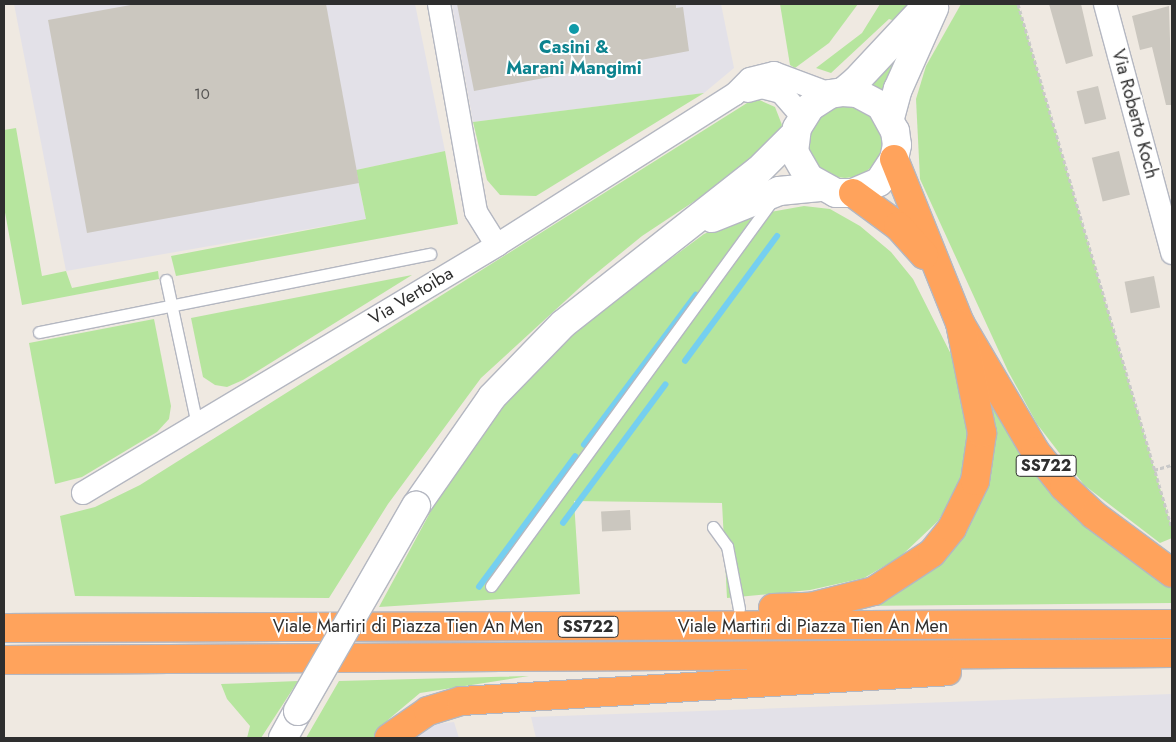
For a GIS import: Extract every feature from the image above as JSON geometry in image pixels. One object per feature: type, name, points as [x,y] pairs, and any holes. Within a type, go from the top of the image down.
[{"type":"highway","name":"SS722","points":[[894,159],[933,265],[960,323],[1049,470],[1123,541],[1172,573]]},
{"type":"highway","name":"SS722","points":[[853,193],[898,226],[933,265]]},
{"type":"highway","name":"SS722","points":[[521,628],[606,611],[810,607],[874,591],[932,553],[952,528],[975,481],[982,433],[960,323]]},
{"type":"highway","name":"Viale Martiri di Piazza Tien An Men","points":[[4,628],[521,628],[1172,624]]},
{"type":"highway","name":"Viale Martiri di Piazza Tien An Men","points":[[4,660],[1172,652]]},
{"type":"highway","points":[[389,738],[428,711],[461,702],[968,670],[1087,653]]},
{"type":"main road","points":[[283,738],[416,506],[456,443],[514,372],[590,299],[679,233],[759,170],[798,126],[836,93],[928,4]]},
{"type":"main road","points":[[798,126],[794,152],[801,167],[820,187],[836,193],[853,193],[878,182],[894,159],[897,145],[890,118],[898,88],[936,4]]},
{"type":"main road","name":"Via Vertoiba","points":[[836,93],[870,98],[890,118]]},
{"type":"main road","points":[[679,233],[779,191],[820,187]]},
{"type":"street","points":[[439,4],[476,212],[496,245]]},
{"type":"street","name":"Via Roberto Koch","points":[[1105,4],[1172,253]]},
{"type":"street","name":"Via Vertoiba","points":[[83,493],[496,245],[735,94],[750,78],[774,73],[836,93]]},
{"type":"street","name":"Via Vertoiba","points":[[735,94],[762,87],[772,88],[781,92],[798,126]]},
{"type":"lane","points":[[491,586],[779,191]]},
{"type":"lane","points":[[39,332],[430,254]]},
{"type":"lane","points":[[166,280],[197,425]]},
{"type":"lane","points":[[713,527],[727,546],[739,609]]},
{"type":"path","points":[[1018,4],[1172,529]]},
{"type":"path","points":[[1154,470],[1172,465]]},
{"type":"shaded area","points":[[14,4],[415,4],[445,151],[356,170],[366,219],[66,271]]},
{"type":"shaded area","points":[[452,4],[721,4],[734,68],[704,93],[473,122]]},
{"type":"shaded area","points":[[1172,694],[1172,738],[536,738],[531,717]]},
{"type":"shaded area","points":[[454,722],[459,738],[416,738],[436,724]]},
{"type":"green space","points":[[780,4],[858,4],[829,43],[795,68],[790,65]]},
{"type":"green space","points":[[880,4],[909,4],[895,21],[889,19],[831,73],[816,68],[862,33]]},
{"type":"green space","points":[[961,4],[1018,4],[1172,529],[1172,538],[1160,543],[1084,485],[1037,424],[1008,371],[920,179],[916,99],[926,66]]},
{"type":"green space","points":[[921,23],[888,98],[866,83]]},
{"type":"green space","points":[[704,93],[536,196],[500,195],[487,180],[473,122]]},
{"type":"green space","points":[[755,98],[775,107],[782,125],[776,139],[755,161],[642,236],[588,280],[481,378],[388,504],[329,598],[75,596],[60,516],[95,507],[140,485]]},
{"type":"green space","points":[[838,104],[852,104],[866,110],[876,120],[882,134],[880,155],[866,172],[852,178],[838,178],[824,172],[814,162],[808,148],[808,134],[814,120],[824,110]]},
{"type":"green space","points":[[16,128],[42,276],[66,271],[72,288],[158,271],[159,279],[22,305],[4,207],[4,130]]},
{"type":"green space","points":[[445,151],[458,224],[176,276],[171,256],[366,219],[356,170]]},
{"type":"green space","points":[[804,206],[830,209],[860,226],[891,252],[913,279],[964,380],[970,423],[969,457],[959,486],[938,521],[900,557],[864,578],[810,590],[727,598],[722,503],[574,501],[580,594],[379,607],[452,472],[525,378],[572,332],[704,234],[742,217]]},
{"type":"green space","points":[[412,275],[243,380],[227,387],[215,385],[203,377],[191,318]]},
{"type":"green space","points":[[154,319],[171,406],[169,419],[157,432],[82,477],[55,484],[29,343]]},
{"type":"green space","points":[[982,374],[1116,548],[1172,586],[1172,603],[854,606],[960,540],[987,479]]},
{"type":"green space","points":[[529,676],[420,693],[389,719],[374,738],[306,738],[339,681]]},
{"type":"green space","points":[[298,681],[261,738],[247,738],[250,726],[227,699],[221,684]]},
{"type":"building","points":[[136,4],[326,4],[359,183],[87,233],[48,20]]},
{"type":"building","name":"Casini & Marani Mangimi","points":[[457,4],[676,4],[676,8],[683,7],[689,51],[474,91]]},
{"type":"building","points":[[1049,4],[1081,4],[1093,56],[1066,64]]},
{"type":"building","points":[[1169,6],[1172,105],[1166,105],[1152,47],[1140,50],[1132,16]]},
{"type":"building","points":[[1098,86],[1106,119],[1085,124],[1077,91]]},
{"type":"building","points":[[1119,151],[1130,195],[1103,201],[1092,158]]},
{"type":"building","points":[[1154,276],[1160,307],[1131,313],[1125,282]]},
{"type":"building","points":[[630,510],[631,530],[602,531],[601,512]]},
{"type":"waterway","points":[[685,361],[777,236]]},
{"type":"waterway","points":[[584,445],[696,295]]},
{"type":"waterway","points":[[563,523],[665,385]]},
{"type":"waterway","points":[[479,587],[575,457]]},
{"type":"place","name":"Casini & Marani Mangimi","points":[[574,29]]}]
